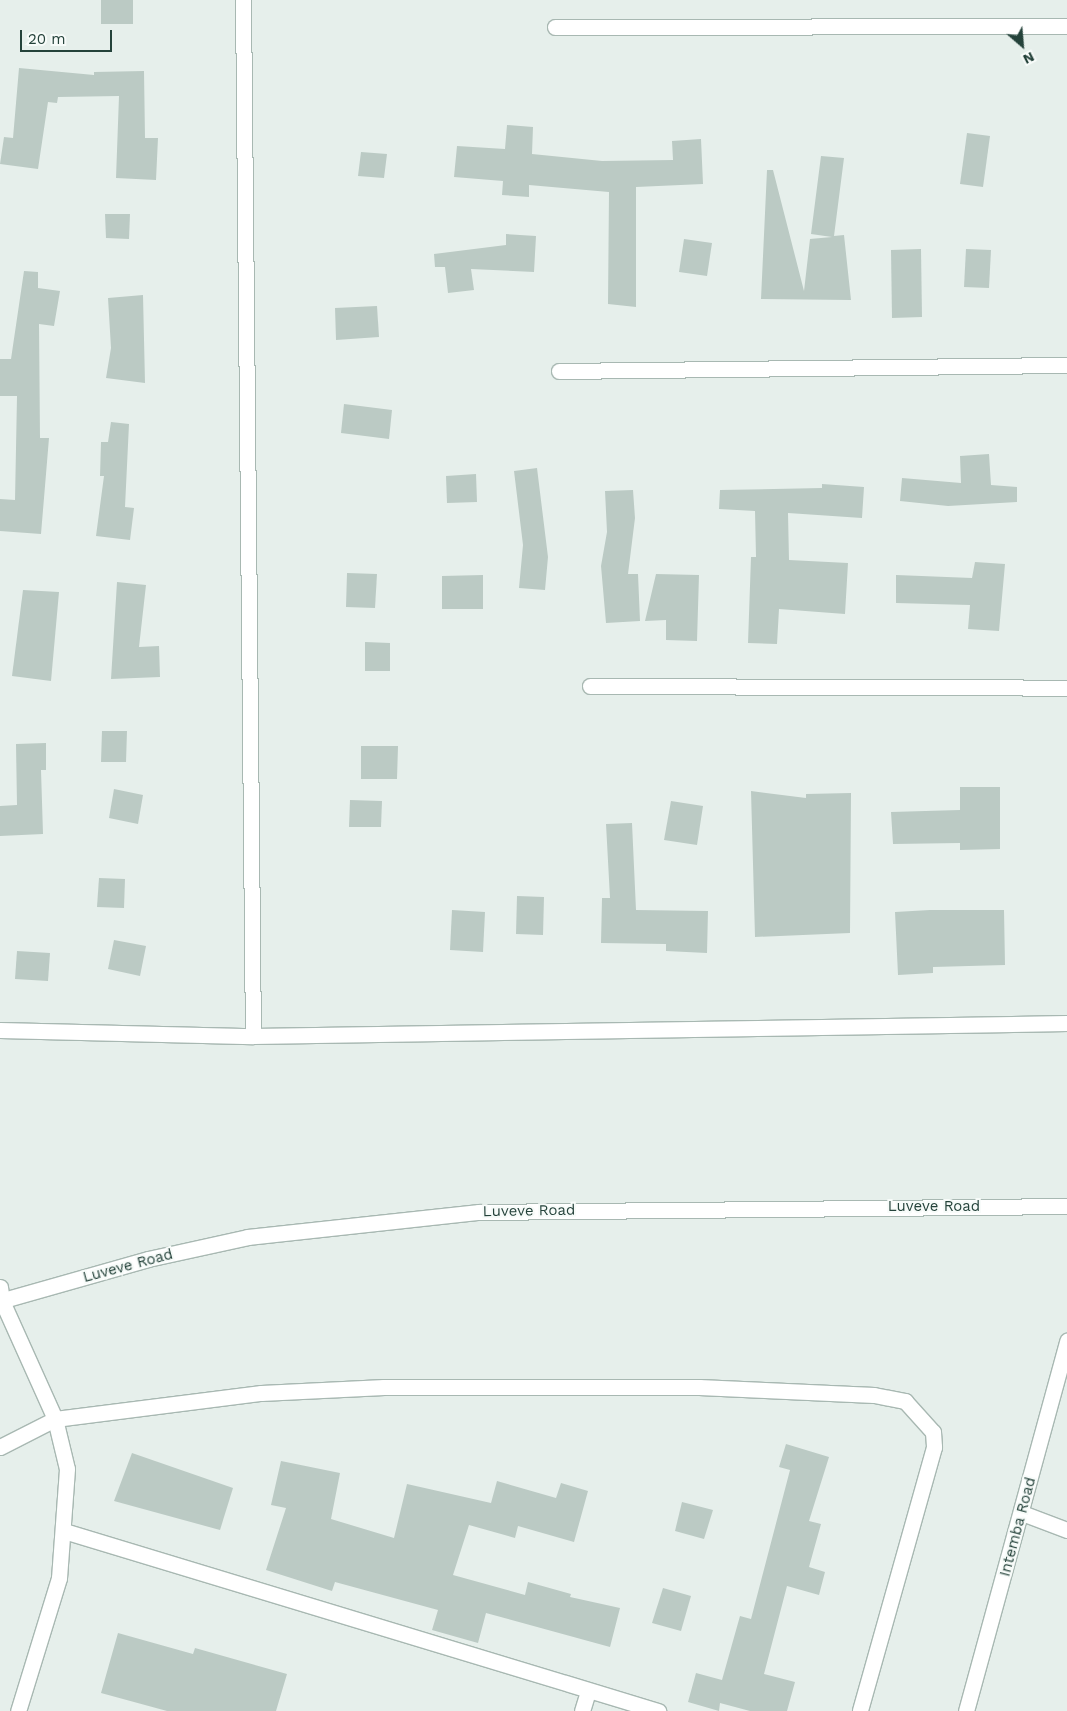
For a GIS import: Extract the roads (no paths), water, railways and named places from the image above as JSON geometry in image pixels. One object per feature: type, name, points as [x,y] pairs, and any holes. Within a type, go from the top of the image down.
[{"type":"street","points":[[244,0],[253,1036]]},
{"type":"street","points":[[555,27],[1067,26]]},
{"type":"street","points":[[559,371],[1067,365]]},
{"type":"street","points":[[590,686],[1067,688]]},
{"type":"street","points":[[0,1030],[253,1036],[1067,1023]]},
{"type":"street","name":"Luveve Road","points":[[1,1296],[148,1259],[248,1237],[479,1212],[1067,1206]]},
{"type":"street","points":[[1,1296],[55,1419],[67,1468],[64,1531],[59,1578],[18,1711]]},
{"type":"street","name":"Intemba Road","points":[[966,1711],[1022,1513],[1067,1341]]},
{"type":"street","points":[[0,1447],[55,1419],[261,1393],[384,1387],[699,1387],[874,1395],[905,1401],[933,1432],[934,1447],[860,1711]]},
{"type":"street","points":[[1022,1513],[1067,1530]]},
{"type":"street","points":[[64,1531],[658,1711]]},
{"type":"street","points":[[582,1711],[588,1691]]}]
